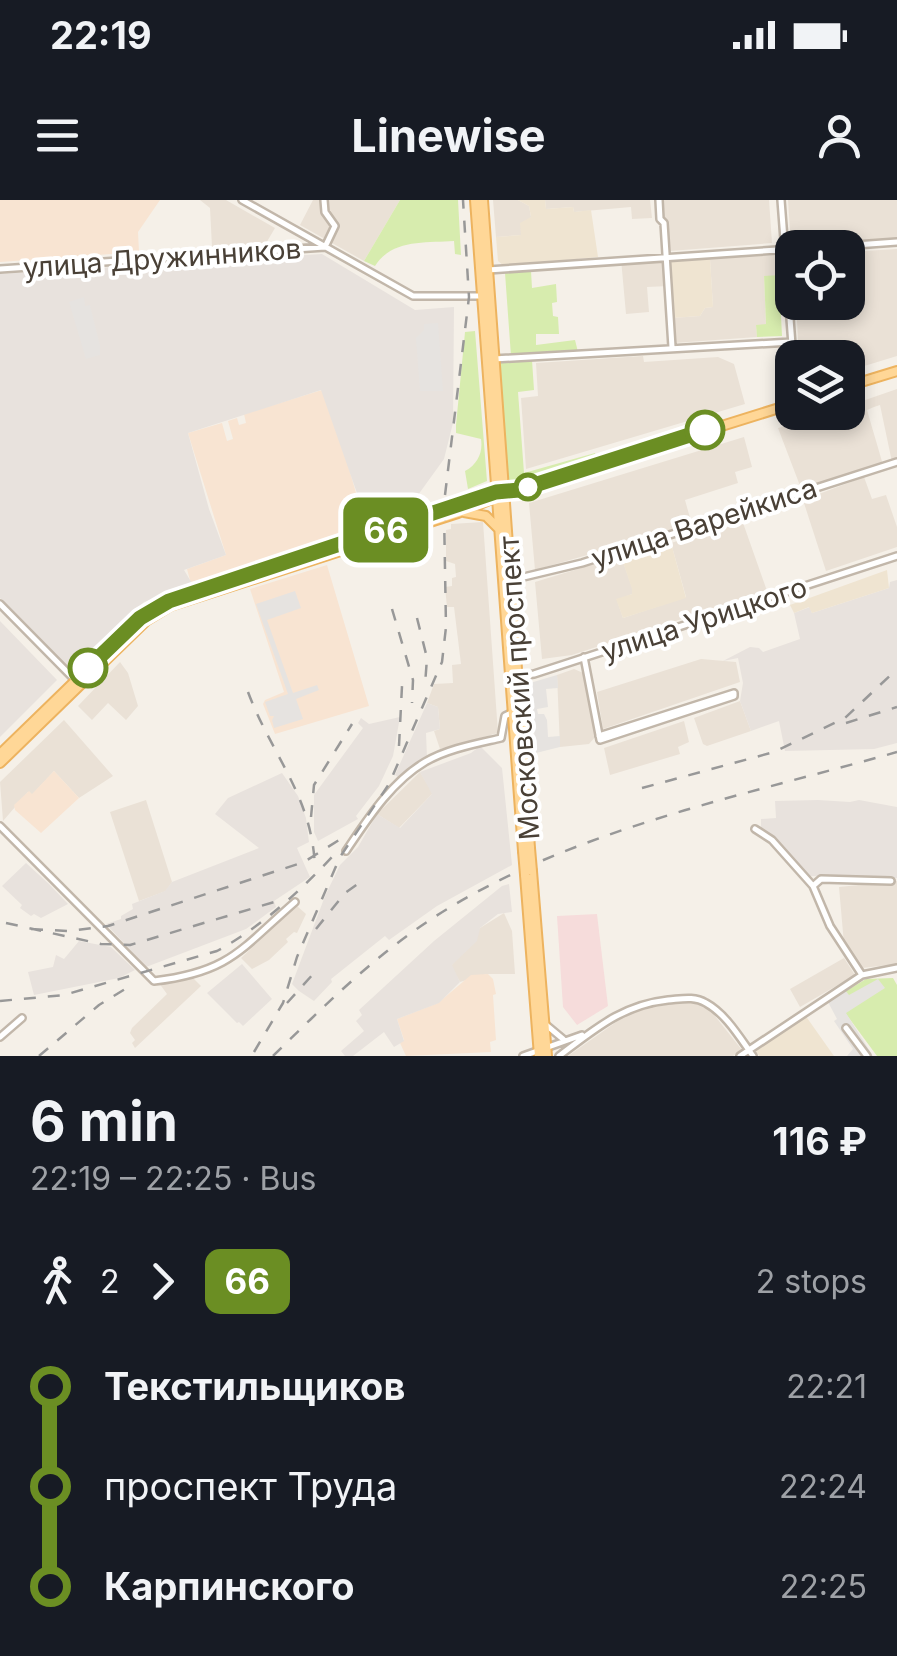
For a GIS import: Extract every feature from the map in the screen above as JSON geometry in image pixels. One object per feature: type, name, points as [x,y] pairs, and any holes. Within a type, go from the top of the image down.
[{"type":"main road","name":"Московский проспект","points":[[474,200],[510,580],[513,712],[527,849]]},
{"type":"main road","name":"Московский проспект","points":[[483,200],[494,360],[499,529],[543,1052]]},
{"type":"main road","points":[[865,381],[897,371]]},
{"type":"main road","points":[[220,587],[775,409]]},
{"type":"main road","points":[[0,764],[147,613],[169,601],[458,513],[499,495]]},
{"type":"main road","points":[[458,513],[486,516],[499,529]]},
{"type":"main road","points":[[0,754],[78,683]]},
{"type":"main road","name":"Московский проспект","points":[[528,873],[543,1052]]},
{"type":"street","points":[[242,200],[413,296],[481,296]]},
{"type":"street","points":[[324,200],[325,212],[335,226],[325,247]]},
{"type":"street","points":[[659,200],[667,256],[672,347]]},
{"type":"street","points":[[780,200],[782,230]]},
{"type":"street","points":[[865,244],[897,242]]},
{"type":"street","name":"улица Дружинников","points":[[0,269],[325,247]]},
{"type":"street","points":[[488,270],[775,250]]},
{"type":"street","points":[[494,360],[775,343]]},
{"type":"street","name":"улица Варейкиса","points":[[510,580],[582,563],[897,462]]},
{"type":"street","name":"улица Урицкого","points":[[514,676],[534,674],[897,556]]},
{"type":"street","points":[[0,604],[78,683]]},
{"type":"street","points":[[584,658],[600,738]]},
{"type":"street","points":[[732,692],[734,694],[734,696],[600,738],[732,692]]},
{"type":"street","points":[[346,852],[394,786],[430,760],[500,738],[505,716],[513,712]]},
{"type":"street","points":[[0,826],[154,980],[219,966],[246,948],[295,902]]},
{"type":"street","points":[[755,829],[772,840],[812,886],[830,926],[862,974]]},
{"type":"street","points":[[812,886],[820,879],[890,881]]},
{"type":"street","points":[[740,1056],[862,974],[897,968]]},
{"type":"street","points":[[559,1056],[616,1014],[638,1005],[697,999],[713,1008],[752,1056]]},
{"type":"street","points":[[0,1037],[22,1018]]},
{"type":"street","points":[[543,1020],[565,1040]]},
{"type":"street","points":[[846,1028],[866,1056]]},
{"type":"street","points":[[523,1056],[585,1034]]},
{"type":"street","points":[[565,1040],[566,1050]]},
{"type":"shaded area","points":[[0,200],[160,200],[138,232],[139,252],[0,262]]},
{"type":"shaded area","points":[[200,200],[226,200],[275,228],[265,245],[212,247],[210,208]]},
{"type":"shaded area","points":[[313,200],[400,200],[364,261],[300,225]]},
{"type":"shaded area","points":[[493,200],[518,200],[529,206],[531,217],[521,235],[496,237]]},
{"type":"shaded area","points":[[518,200],[545,200],[546,209],[591,210],[598,257],[504,266],[498,261],[496,237],[521,235],[520,223],[531,217],[529,206]]},
{"type":"shaded area","points":[[545,200],[650,200],[652,218],[632,219],[631,207],[574,212],[573,207],[546,209]]},
{"type":"shaded area","points":[[660,200],[769,200],[772,243],[670,251]]},
{"type":"shaded area","points":[[788,200],[897,200],[897,238],[865,240],[865,230],[790,230]]},
{"type":"shaded area","points":[[897,249],[897,356],[865,366],[865,340],[798,340],[797,320],[865,320],[865,251]]},
{"type":"shaded area","points":[[322,254],[415,310],[454,307],[453,423],[444,459],[418,495],[366,519],[321,390],[188,433],[226,555],[184,570],[193,585],[144,602],[68,670],[0,598],[0,274]]},
{"type":"shaded area","points":[[775,255],[775,276],[764,277],[766,325],[756,325],[757,337],[674,343],[672,318],[700,316],[705,308],[713,307],[710,259]]},
{"type":"shaded area","points":[[667,256],[669,286],[647,287],[649,312],[626,314],[621,259]]},
{"type":"shaded area","points":[[710,259],[713,307],[705,308],[700,316],[672,318],[668,262]]},
{"type":"shaded area","points":[[84,297],[85,306],[90,305],[100,345],[100,355],[86,359],[69,302]]},
{"type":"shaded area","points":[[438,323],[443,391],[420,391],[416,338],[424,324]]},
{"type":"shaded area","points":[[643,356],[644,362],[718,357],[734,364],[745,404],[526,469],[521,398],[538,396],[536,363]]},
{"type":"shaded area","points":[[897,389],[897,460],[892,462],[880,405],[867,410],[883,465],[802,491],[779,430],[865,430],[865,400]]},
{"type":"shaded area","points":[[322,390],[366,527],[191,584],[187,569],[226,555],[188,433],[222,423],[227,441],[233,439],[228,421],[237,418],[239,425],[246,423],[244,414]]},
{"type":"shaded area","points":[[744,437],[752,467],[735,472],[738,483],[685,500],[692,525],[535,570],[529,503]]},
{"type":"shaded area","points":[[864,477],[872,499],[886,495],[897,527],[897,547],[826,571],[803,500]]},
{"type":"shaded area","points":[[742,520],[767,591],[572,655],[542,659],[535,582],[621,556],[633,590],[617,600],[623,618],[686,597],[671,543]]},
{"type":"shaded area","points":[[483,522],[498,733],[440,749],[434,731],[440,729],[438,707],[427,703],[434,684],[453,683],[452,665],[461,664],[454,607],[447,607],[445,587],[452,586],[452,578],[456,577],[455,564],[446,561],[446,530],[451,529],[451,524]]},
{"type":"shaded area","points":[[671,543],[686,598],[623,618],[616,599],[632,594],[632,589],[622,559]]},
{"type":"shaded area","points":[[327,565],[369,706],[275,734],[263,704],[284,692],[250,589]]},
{"type":"shaded area","points":[[887,570],[889,588],[812,613],[809,607],[794,613],[790,605]]},
{"type":"shaded area","points":[[897,580],[897,743],[874,749],[785,751],[779,721],[751,731],[740,701],[743,683],[738,658],[723,661],[750,647],[763,652],[800,639],[794,613],[810,607],[812,613],[889,588],[890,582]]},
{"type":"shaded area","points":[[295,591],[301,608],[267,620],[293,693],[317,685],[319,690],[296,699],[303,719],[274,728],[274,716],[270,716],[265,702],[288,694],[256,604]]},
{"type":"shaded area","points":[[0,621],[57,680],[0,737]]},
{"type":"shaded area","points":[[701,659],[736,662],[740,682],[603,729],[597,692]]},
{"type":"shaded area","points":[[120,662],[128,673],[138,706],[126,720],[108,703],[92,720],[78,706]]},
{"type":"shaded area","points":[[574,669],[588,675],[596,736],[589,744],[560,747],[557,675]]},
{"type":"shaded area","points":[[557,675],[558,688],[546,689],[548,707],[537,709],[547,720],[548,737],[560,736],[560,747],[536,753],[530,683]]},
{"type":"shaded area","points":[[740,701],[751,731],[703,744],[694,718]]},
{"type":"shaded area","points":[[427,703],[438,707],[440,729],[426,733],[427,758],[401,779],[395,775]]},
{"type":"shaded area","points":[[400,717],[393,756],[379,786],[356,816],[358,819],[318,841],[314,832],[314,795],[363,728],[358,723],[361,718],[369,724]]},
{"type":"shaded area","points":[[64,720],[113,776],[79,798],[54,771],[32,795],[28,792],[3,821],[0,782]]},
{"type":"shaded area","points":[[684,721],[689,742],[678,747],[680,754],[610,775],[604,748]]},
{"type":"shaded area","points":[[480,746],[502,768],[512,865],[437,906],[389,940],[385,936],[331,979],[314,1001],[299,991],[292,984],[325,896],[340,865],[358,847],[377,814],[400,828],[432,794],[420,772]]},
{"type":"shaded area","points":[[54,771],[79,798],[41,833],[14,805],[29,791],[32,794]]},
{"type":"shaded area","points":[[420,772],[433,793],[399,828],[377,814]]},
{"type":"shaded area","points":[[282,773],[298,796],[306,818],[309,842],[297,848],[310,877],[274,901],[276,907],[246,929],[146,967],[106,924],[121,919],[133,909],[132,904],[165,891],[172,882],[259,848],[215,814],[228,798]]},
{"type":"shaded area","points":[[146,800],[172,882],[166,891],[139,901],[110,812]]},
{"type":"shaded area","points":[[859,800],[897,807],[897,878],[809,876],[778,840],[761,828],[761,819],[776,818],[775,801]]},
{"type":"shaded area","points":[[26,863],[68,904],[41,918],[20,908],[22,905],[2,886]]},
{"type":"shaded area","points":[[897,881],[897,964],[862,968],[844,944],[839,887]]},
{"type":"shaded area","points":[[509,884],[512,912],[498,914],[480,928],[477,941],[452,965],[460,982],[439,1003],[397,1019],[404,1041],[394,1047],[384,1032],[353,1056],[345,1056],[341,1051],[364,1031],[356,1021],[362,1015],[359,1010],[434,941]]},
{"type":"shaded area","points":[[297,906],[306,914],[297,933],[286,939],[288,942],[269,960],[252,969],[241,958]]},
{"type":"shaded area","points":[[504,913],[512,931],[515,974],[487,974],[460,982],[451,966],[480,928]]},
{"type":"shaded area","points":[[597,914],[608,1006],[577,1025],[563,1007],[557,916]]},
{"type":"shaded area","points":[[79,941],[111,947],[135,970],[119,978],[34,995],[28,972],[53,967],[56,955],[64,959]]},
{"type":"shaded area","points":[[844,958],[855,975],[800,1007],[790,989]]},
{"type":"shaded area","points":[[242,964],[272,999],[243,1026],[207,993]]},
{"type":"shaded area","points":[[488,974],[496,994],[496,1040],[490,1042],[491,1052],[406,1056],[397,1019],[438,1003],[471,975]]},
{"type":"shaded area","points":[[193,978],[201,986],[135,1048],[132,1028],[167,994],[159,983]]},
{"type":"shaded area","points":[[878,979],[885,988],[846,1013],[873,1056],[847,1056],[853,1049],[834,1021],[837,1019],[828,1002],[845,990],[849,995]]},
{"type":"shaded area","points":[[680,1002],[698,1003],[711,1011],[742,1050],[733,1056],[568,1056],[629,1013]]},
{"type":"shaded area","points":[[805,1015],[834,1056],[759,1056],[755,1050]]},
{"type":"green space","points":[[400,200],[458,200],[461,255],[455,254],[454,241],[432,242],[390,251],[375,266],[364,261]]},
{"type":"green space","points":[[531,271],[532,288],[556,284],[557,302],[552,303],[559,334],[536,334],[536,345],[575,340],[578,352],[511,356],[505,273]]},
{"type":"green space","points":[[775,275],[775,320],[781,320],[782,336],[757,337],[756,325],[766,324],[764,276]]},
{"type":"green space","points":[[475,331],[487,481],[468,489],[465,471],[479,457],[481,439],[456,433],[456,425],[465,332]]},
{"type":"green space","points":[[532,360],[534,390],[518,392],[524,473],[595,453],[598,462],[508,489],[498,363]]},
{"type":"green space","points":[[893,978],[897,985],[897,1056],[877,1056],[846,1014],[828,1002],[866,979]]},
{"type":"railway","points":[[445,495],[469,297],[463,200]]},
{"type":"railway","points":[[254,1052],[283,1003],[297,957],[340,857],[389,784],[442,662],[446,627],[444,511]]},
{"type":"railway","points":[[392,609],[413,680],[412,703]]},
{"type":"railway","points":[[417,618],[427,658],[425,685]]},
{"type":"railway","points":[[642,788],[774,752],[845,718],[897,669]]},
{"type":"railway","points":[[399,746],[402,686]]},
{"type":"railway","points":[[248,692],[299,798],[313,843],[315,869]]},
{"type":"railway","points":[[846,723],[897,707]]},
{"type":"railway","points":[[311,817],[314,785],[352,724]]},
{"type":"railway","points":[[273,1056],[401,940],[474,893],[531,865],[651,821],[897,752]]},
{"type":"railway","points":[[31,929],[68,931],[108,926],[304,862],[347,835]]},
{"type":"railway","points":[[0,1001],[64,995],[217,951],[279,908],[333,856]]},
{"type":"railway","points":[[316,929],[345,893],[362,881]]},
{"type":"railway","points":[[6,923],[101,944],[130,945],[281,900]]},
{"type":"railway","points":[[287,1003],[315,972]]},
{"type":"railway","points":[[39,1056],[99,1005],[130,986]]},
{"type":"bus line","name":"66","points":[[88,668],[140,618],[169,601],[496,492],[519,490],[705,430]]}]
